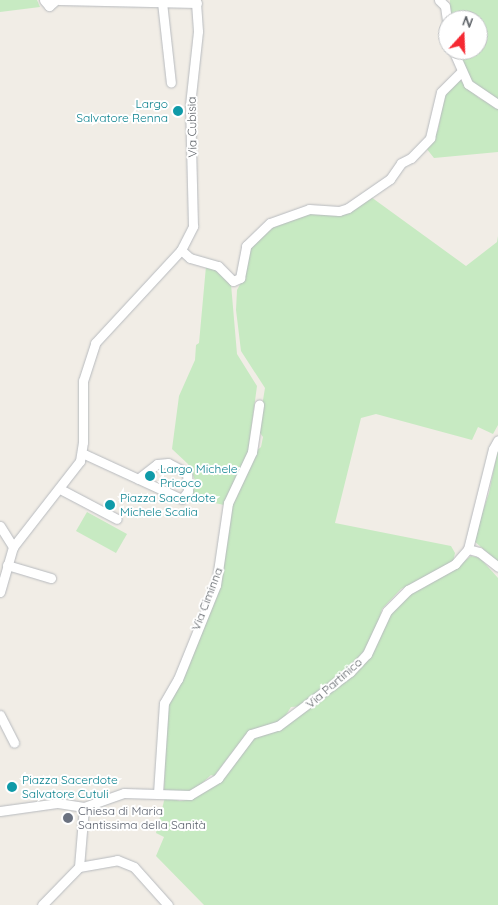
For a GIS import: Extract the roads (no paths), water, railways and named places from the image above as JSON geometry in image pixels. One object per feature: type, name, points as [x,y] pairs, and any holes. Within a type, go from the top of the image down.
[{"type":"street","points":[[44,0],[49,6],[57,0],[197,1]]},
{"type":"street","name":"Via Cubisia","points":[[82,453],[83,381],[95,343],[181,250],[193,226],[195,211],[190,105],[198,31],[197,1]]},
{"type":"street","points":[[162,2],[170,83]]},
{"type":"street","points":[[456,60],[468,84],[498,104]]},
{"type":"street","points":[[181,250],[190,258],[218,266],[233,281],[240,278],[246,246],[270,223],[309,209],[339,211],[348,208],[390,179],[401,163],[411,158],[430,138],[441,92],[461,72]]},
{"type":"street","name":"Via Ciminna","points":[[158,793],[164,703],[178,679],[216,585],[228,503],[252,452],[259,405]]},
{"type":"street","points":[[498,440],[492,449],[468,549],[479,552],[498,567]]},
{"type":"street","points":[[0,592],[14,547],[40,510],[77,467],[82,453],[182,499],[188,491],[187,473],[168,462],[157,464],[138,478]]},
{"type":"street","points":[[60,489],[117,519]]},
{"type":"street","points":[[0,526],[14,547]]},
{"type":"street","name":"Via Partinico","points":[[84,808],[124,793],[190,795],[218,778],[251,734],[278,726],[316,701],[367,654],[387,611],[408,590],[455,564],[468,549]]},
{"type":"street","points":[[7,565],[51,578]]},
{"type":"street","points":[[0,715],[14,743]]},
{"type":"street","points":[[0,811],[58,803],[84,808],[80,867]]},
{"type":"street","points":[[42,905],[80,867],[118,860],[134,867],[168,905]]},
{"type":"place","name":"Largo Salvatore Renna","points":[[178,111]]},
{"type":"place","name":"Largo Michele Pricoco","points":[[150,476]]},
{"type":"place","name":"Piazza Sacerdote Michele Scalia","points":[[110,505]]},
{"type":"place","name":"Piazza Sacerdote Salvatore Cutuli","points":[[12,787]]},
{"type":"place","name":"Chiesa di Maria Santissima della Sanità","points":[[68,818]]}]
